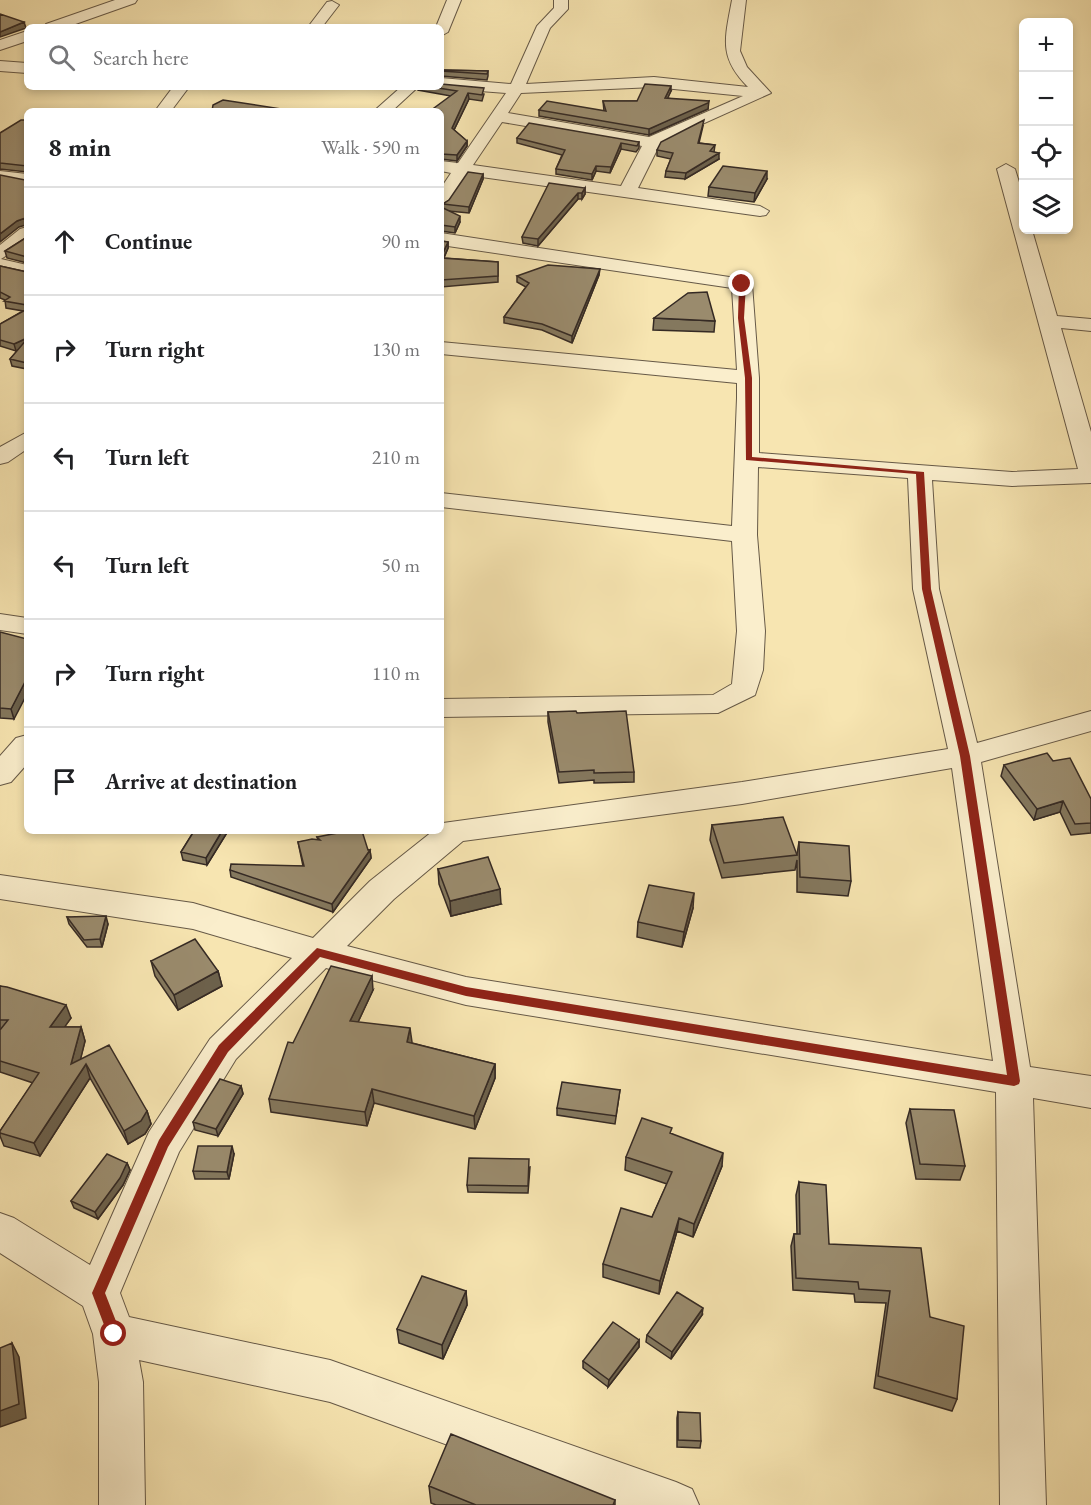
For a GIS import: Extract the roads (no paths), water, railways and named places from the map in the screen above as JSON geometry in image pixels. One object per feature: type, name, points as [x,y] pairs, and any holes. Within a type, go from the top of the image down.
[{"type":"street","points":[[61,24],[130,0]]},
{"type":"street","points":[[444,25],[454,0]]},
{"type":"street","points":[[444,197],[516,89],[544,26],[561,9],[561,0]]},
{"type":"street","points":[[739,0],[730,52],[742,73],[763,93]]},
{"type":"street","points":[[317,24],[332,5]]},
{"type":"street","points":[[0,45],[24,37]]},
{"type":"street","points":[[0,66],[24,68]]},
{"type":"street","points":[[444,83],[516,89],[654,82],[763,93]]},
{"type":"street","points":[[165,108],[179,90]]},
{"type":"street","points":[[386,108],[406,90]]},
{"type":"street","points":[[627,192],[652,143],[673,129],[706,118],[763,93]]},
{"type":"street","points":[[498,116],[652,143]]},
{"type":"street","points":[[444,166],[760,211]]},
{"type":"street","points":[[749,459],[1012,479],[1091,475],[1006,169]]},
{"type":"street","points":[[0,176],[24,179]]},
{"type":"street","points":[[0,254],[24,235]]},
{"type":"street","points":[[444,239],[572,256],[742,284],[741,318],[748,378],[749,459],[744,535],[752,665],[745,689],[718,704],[444,708]]},
{"type":"street","points":[[0,265],[24,270]]},
{"type":"street","points":[[1047,321],[1091,325]]},
{"type":"street","points":[[444,348],[748,378]]},
{"type":"street","points":[[0,457],[24,441]]},
{"type":"street","points":[[920,472],[926,589],[965,756],[1014,1081],[1023,1505]]},
{"type":"street","points":[[444,500],[744,535]]},
{"type":"street","points":[[0,622],[24,626]]},
{"type":"street","points":[[447,827],[742,793],[965,756],[1091,721]]},
{"type":"street","points":[[0,741],[24,743]]},
{"type":"street","points":[[0,775],[24,747]]},
{"type":"street","points":[[99,1293],[163,1144],[224,1049],[317,952],[440,834]]},
{"type":"street","points":[[0,887],[193,916],[317,952],[466,991],[1091,1092]]},
{"type":"street","points":[[0,1231],[99,1293],[114,1334],[122,1382],[122,1505]]},
{"type":"street","points":[[114,1334],[330,1382],[676,1505]]}]
